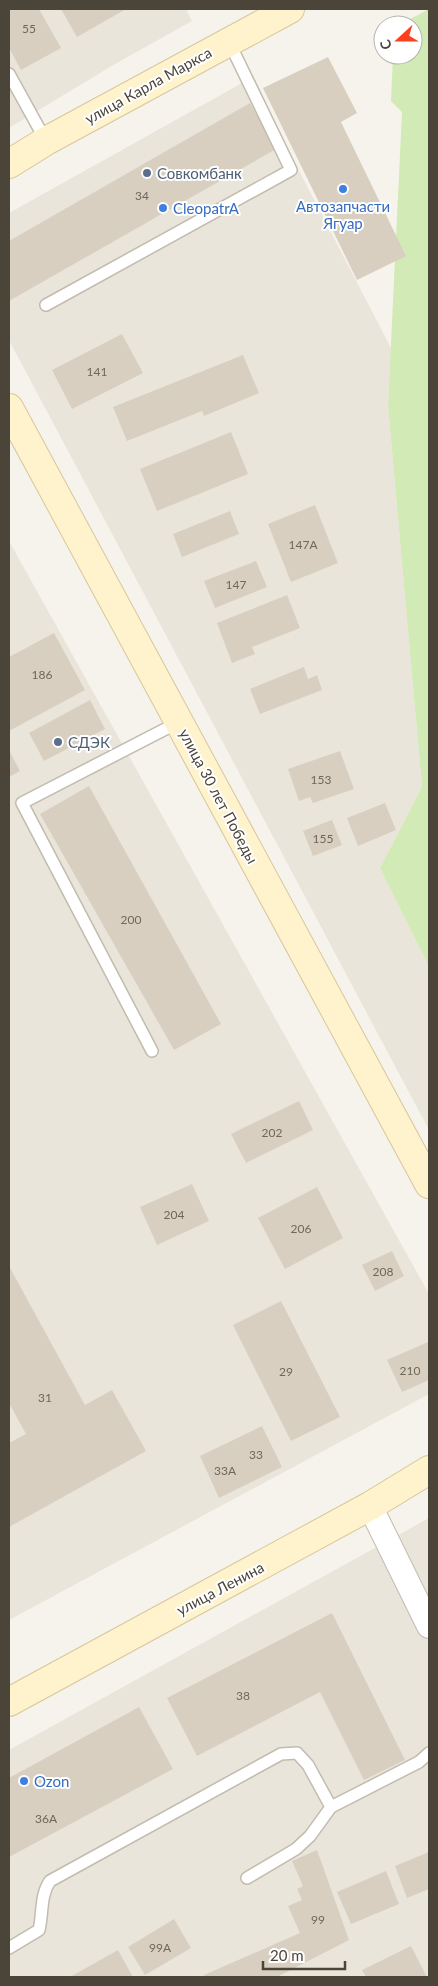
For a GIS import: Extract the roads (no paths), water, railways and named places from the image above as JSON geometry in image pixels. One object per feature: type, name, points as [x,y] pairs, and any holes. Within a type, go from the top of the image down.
[{"type":"main road","name":"улица Карла Маркса","points":[[9,164],[46,141],[290,9]]},
{"type":"main road","name":"улица 30 лет Победы","points":[[9,408],[429,1184]]},
{"type":"main road","name":"улица Ленина","points":[[9,1702],[370,1506],[429,1470]]},
{"type":"street","points":[[370,1506],[429,1626]]},
{"type":"lane","points":[[46,305],[291,170],[228,41]]},
{"type":"lane","points":[[9,74],[46,141]]},
{"type":"lane","points":[[152,1051],[22,803],[179,722]]},
{"type":"lane","points":[[9,1948],[39,1930],[45,1888],[50,1881],[281,1754],[297,1753],[308,1765],[331,1807]]},
{"type":"lane","points":[[247,1878],[296,1848],[310,1836],[331,1807],[419,1762],[429,1753]]},
{"type":"place","name":"Совкомбанк","points":[[147,173]]},
{"type":"place","name":"Автозапчасти Ягуар","points":[[343,189]]},
{"type":"place","name":"CleopatrA","points":[[163,208]]},
{"type":"place","name":"СДЭК","points":[[58,742]]},
{"type":"place","name":"Ozon","points":[[24,1781]]}]
